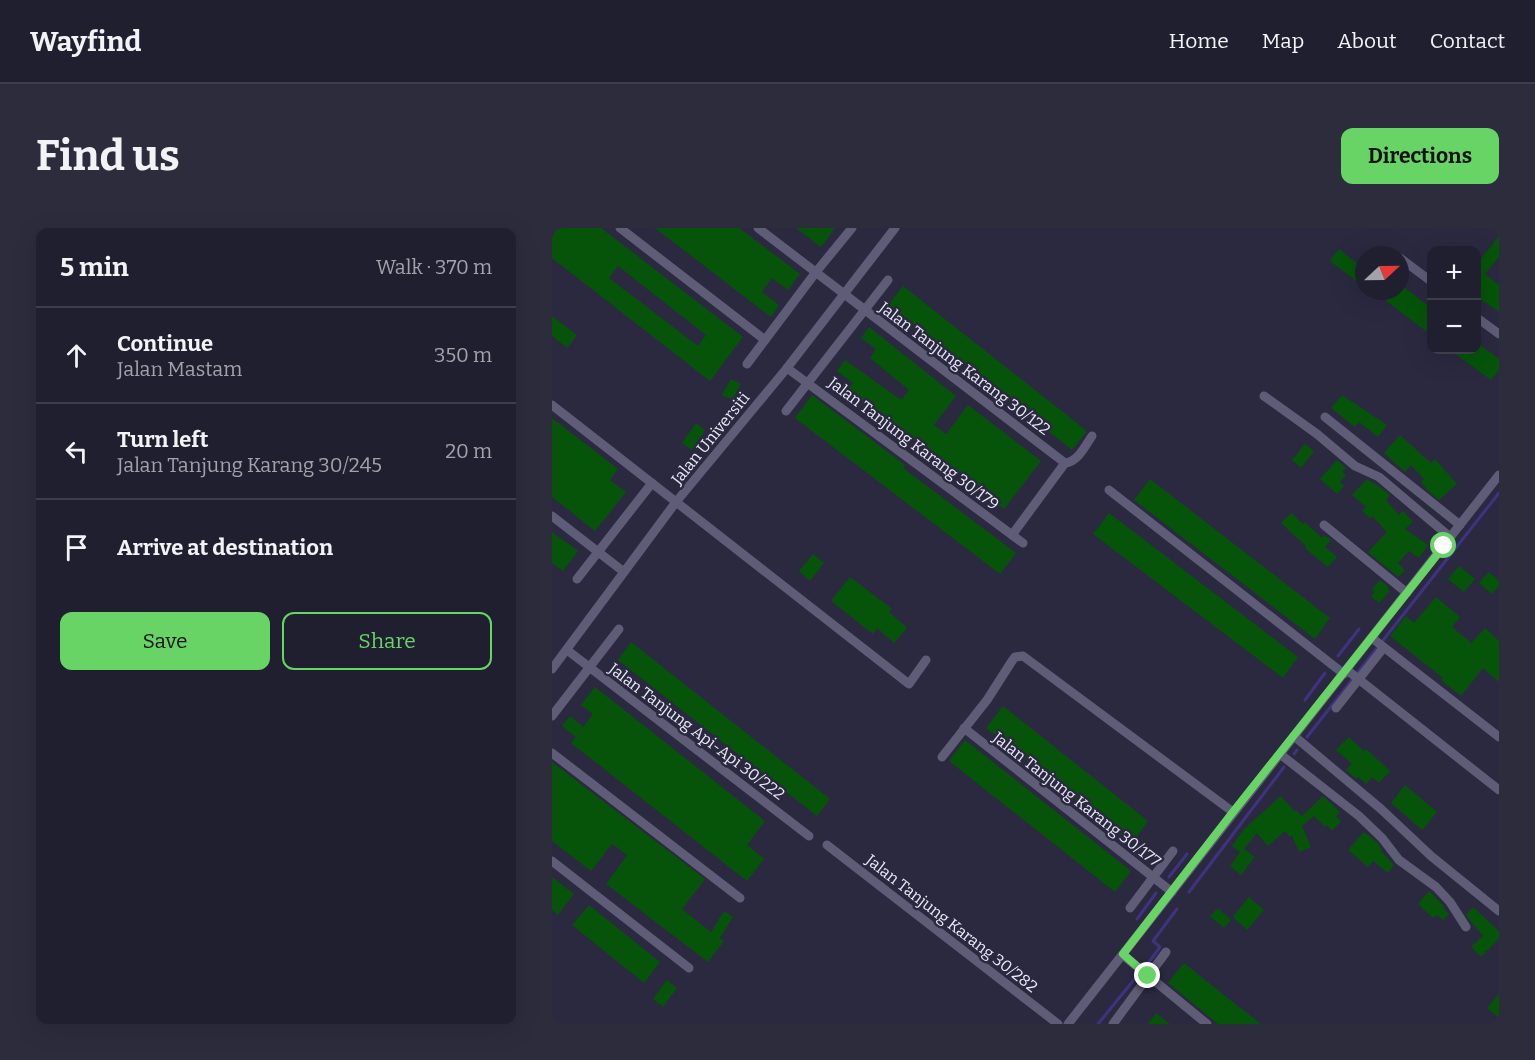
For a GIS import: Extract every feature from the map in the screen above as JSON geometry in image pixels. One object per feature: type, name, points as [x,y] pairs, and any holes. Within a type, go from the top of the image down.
[{"type":"street","points":[[620,228],[765,340]]},
{"type":"street","name":"Jalan Tanjung Karang 30/122","points":[[758,228],[1068,463]]},
{"type":"street","points":[[747,364],[852,228]]},
{"type":"street","name":"Jalan Universiti","points":[[552,669],[676,502],[787,368],[895,228]]},
{"type":"street","points":[[1409,265],[1427,279]]},
{"type":"street","points":[[786,411],[888,280]]},
{"type":"street","points":[[1481,321],[1499,334]]},
{"type":"street","name":"Jalan Tanjung Karang 30/179","points":[[787,368],[809,382],[1023,543]]},
{"type":"street","points":[[1264,396],[1317,434],[1355,466],[1379,477],[1450,537]]},
{"type":"street","points":[[552,405],[909,684],[926,660]]},
{"type":"street","points":[[1325,417],[1460,525]]},
{"type":"street","points":[[1012,535],[1092,436]]},
{"type":"street","points":[[1068,1024],[1233,812],[1373,639],[1499,475]]},
{"type":"street","points":[[577,579],[652,483]]},
{"type":"street","points":[[1109,490],[1345,672],[1359,679],[1499,790]]},
{"type":"street","points":[[552,516],[624,572]]},
{"type":"street","points":[[1324,525],[1407,593]]},
{"type":"street","points":[[552,717],[619,629]]},
{"type":"street","points":[[1373,639],[1384,650],[1499,737]]},
{"type":"street","name":"Jalan Tanjung Api-Api 30/222","points":[[567,650],[809,836]]},
{"type":"street","points":[[1336,708],[1384,650]]},
{"type":"street","points":[[942,757],[987,700],[1011,661],[1015,657],[1023,656],[1233,812]]},
{"type":"street","name":"Jalan Tanjung Karang 30/177","points":[[964,728],[1172,892]]},
{"type":"street","points":[[1294,736],[1381,809],[1431,856],[1499,911]]},
{"type":"street","points":[[552,753],[740,898]]},
{"type":"street","points":[[1280,754],[1359,816],[1382,838],[1399,860],[1436,887],[1450,902],[1466,927]]},
{"type":"street","name":"Jalan Tanjung Karang 30/282","points":[[827,845],[1059,1024]]},
{"type":"street","points":[[1130,908],[1173,851]]},
{"type":"street","points":[[552,861],[689,968]]},
{"type":"street","points":[[1113,1024],[1166,952]]},
{"type":"street","points":[[1123,954],[1207,1024]]},
{"type":"building","points":[[552,228],[601,228],[743,337],[710,381],[552,258]],"holes":[[[618,266],[706,335],[698,346],[609,278]]]},
{"type":"building","points":[[655,228],[739,228],[800,274],[788,290],[772,278],[762,292],[779,305],[771,317]]},
{"type":"building","points":[[796,228],[835,228],[821,247]]},
{"type":"building","points":[[1499,236],[1499,257],[1485,274],[1499,285],[1499,312],[1481,299],[1481,259]]},
{"type":"building","points":[[1339,249],[1355,262],[1355,280],[1330,261]]},
{"type":"building","points":[[903,286],[1087,431],[1072,450],[888,305]]},
{"type":"building","points":[[1409,291],[1427,305],[1427,332],[1385,300],[1409,300]]},
{"type":"building","points":[[552,316],[577,335],[567,348],[552,336]]},
{"type":"building","points":[[869,327],[956,396],[934,425],[946,434],[968,405],[1041,461],[1004,509],[847,390],[853,383],[837,371],[845,360],[901,400],[909,390],[870,358],[876,349],[861,338]]},
{"type":"building","points":[[1481,346],[1499,359],[1499,370],[1491,380],[1455,354],[1481,354]]},
{"type":"building","points":[[731,379],[741,384],[732,400],[722,395]]},
{"type":"building","points":[[812,395],[905,465],[903,468],[1016,553],[1000,574],[795,418]]},
{"type":"building","points":[[1342,395],[1387,425],[1378,437],[1359,422],[1355,427],[1331,408]]},
{"type":"building","points":[[552,418],[618,469],[610,480],[626,492],[595,531],[552,497]]},
{"type":"building","points":[[696,423],[705,430],[692,450],[682,443]]},
{"type":"building","points":[[1400,435],[1431,463],[1435,459],[1457,484],[1439,500],[1427,490],[1421,482],[1424,479],[1411,465],[1405,472],[1384,453]]},
{"type":"building","points":[[1305,444],[1314,451],[1301,468],[1292,460]]},
{"type":"building","points":[[1337,460],[1346,468],[1342,472],[1346,475],[1340,482],[1344,486],[1337,494],[1320,479]]},
{"type":"building","points":[[1150,479],[1330,618],[1315,639],[1134,500]]},
{"type":"building","points":[[1367,479],[1390,495],[1386,500],[1399,515],[1403,511],[1413,522],[1405,529],[1428,545],[1419,558],[1409,551],[1398,563],[1405,570],[1398,577],[1368,552],[1387,532],[1372,516],[1370,518],[1362,511],[1366,507],[1352,495]]},
{"type":"building","points":[[1109,513],[1298,657],[1283,678],[1093,534]]},
{"type":"building","points":[[1291,513],[1322,538],[1324,535],[1331,540],[1325,547],[1337,557],[1328,567],[1305,548],[1306,546],[1281,523]]},
{"type":"building","points":[[552,532],[578,551],[563,571],[552,563]]},
{"type":"building","points":[[813,554],[824,563],[810,581],[799,571]]},
{"type":"building","points":[[1459,566],[1475,579],[1464,592],[1448,579]]},
{"type":"building","points":[[1489,572],[1499,581],[1499,586],[1492,594],[1479,583]]},
{"type":"building","points":[[850,577],[892,609],[889,612],[907,628],[894,643],[877,628],[873,634],[831,601]]},
{"type":"building","points":[[1380,580],[1389,587],[1387,588],[1390,591],[1379,603],[1371,596],[1375,592],[1372,589]]},
{"type":"building","points":[[1436,597],[1460,617],[1452,627],[1471,643],[1485,628],[1499,641],[1499,682],[1483,668],[1461,696],[1441,680],[1443,678],[1390,636],[1406,616],[1414,623]]},
{"type":"building","points":[[631,642],[830,799],[817,816],[618,660]]},
{"type":"building","points":[[595,687],[765,821],[747,845],[764,859],[747,881],[571,743],[576,737],[562,726],[570,716],[583,727],[593,714],[581,705]]},
{"type":"building","points":[[1003,706],[1148,821],[1132,843],[986,728]]},
{"type":"building","points":[[1349,737],[1390,771],[1379,783],[1372,777],[1366,784],[1346,770],[1352,764],[1336,750]]},
{"type":"building","points":[[965,740],[1131,871],[1115,892],[949,761]]},
{"type":"building","points":[[552,762],[705,879],[682,909],[711,932],[724,911],[733,917],[720,938],[724,941],[708,962],[606,884],[627,855],[612,844],[591,871],[552,841]]},
{"type":"building","points":[[1405,785],[1437,812],[1422,830],[1391,803]]},
{"type":"building","points":[[1281,796],[1294,811],[1296,810],[1302,816],[1323,796],[1340,812],[1336,816],[1341,821],[1332,831],[1314,816],[1302,826],[1311,847],[1299,852],[1292,835],[1290,837],[1285,831],[1268,846],[1257,833],[1244,849],[1255,857],[1241,875],[1230,866],[1240,852],[1232,846],[1244,829]]},
{"type":"building","points":[[1364,832],[1378,843],[1381,851],[1394,865],[1388,873],[1373,861],[1368,867],[1348,850]]},
{"type":"building","points":[[552,877],[574,894],[558,915],[552,910]]},
{"type":"building","points":[[1429,891],[1449,914],[1443,920],[1437,915],[1433,918],[1418,904]]},
{"type":"building","points":[[1249,897],[1264,910],[1247,930],[1233,917]]},
{"type":"building","points":[[589,905],[660,962],[644,983],[572,925]]},
{"type":"building","points":[[1473,907],[1499,931],[1499,939],[1481,957],[1471,947],[1483,935],[1466,915]]},
{"type":"building","points":[[1218,908],[1231,920],[1224,928],[1210,916]]},
{"type":"building","points":[[1184,963],[1261,1024],[1218,1024],[1168,983]]},
{"type":"building","points":[[667,980],[677,988],[663,1007],[653,999]]},
{"type":"building","points":[[1499,994],[1499,1018],[1487,1008]]},
{"type":"building","points":[[1156,1013],[1170,1024],[1148,1024]]},
{"type":"waterway","points":[[1307,737],[1499,493]]},
{"type":"waterway","points":[[1338,656],[1359,629]]},
{"type":"waterway","points":[[1305,700],[1325,673]]},
{"type":"waterway","points":[[1294,754],[1297,750]]},
{"type":"waterway","points":[[1189,892],[1284,767]]},
{"type":"waterway","points":[[1169,877],[1187,854]]},
{"type":"waterway","points":[[1137,919],[1156,893]]},
{"type":"waterway","points":[[1149,962],[1160,947],[1153,941],[1177,909]]},
{"type":"waterway","points":[[1098,1024],[1137,976]]},
{"type":"route","points":[[1148,976],[1123,954],[1444,546]]}]
